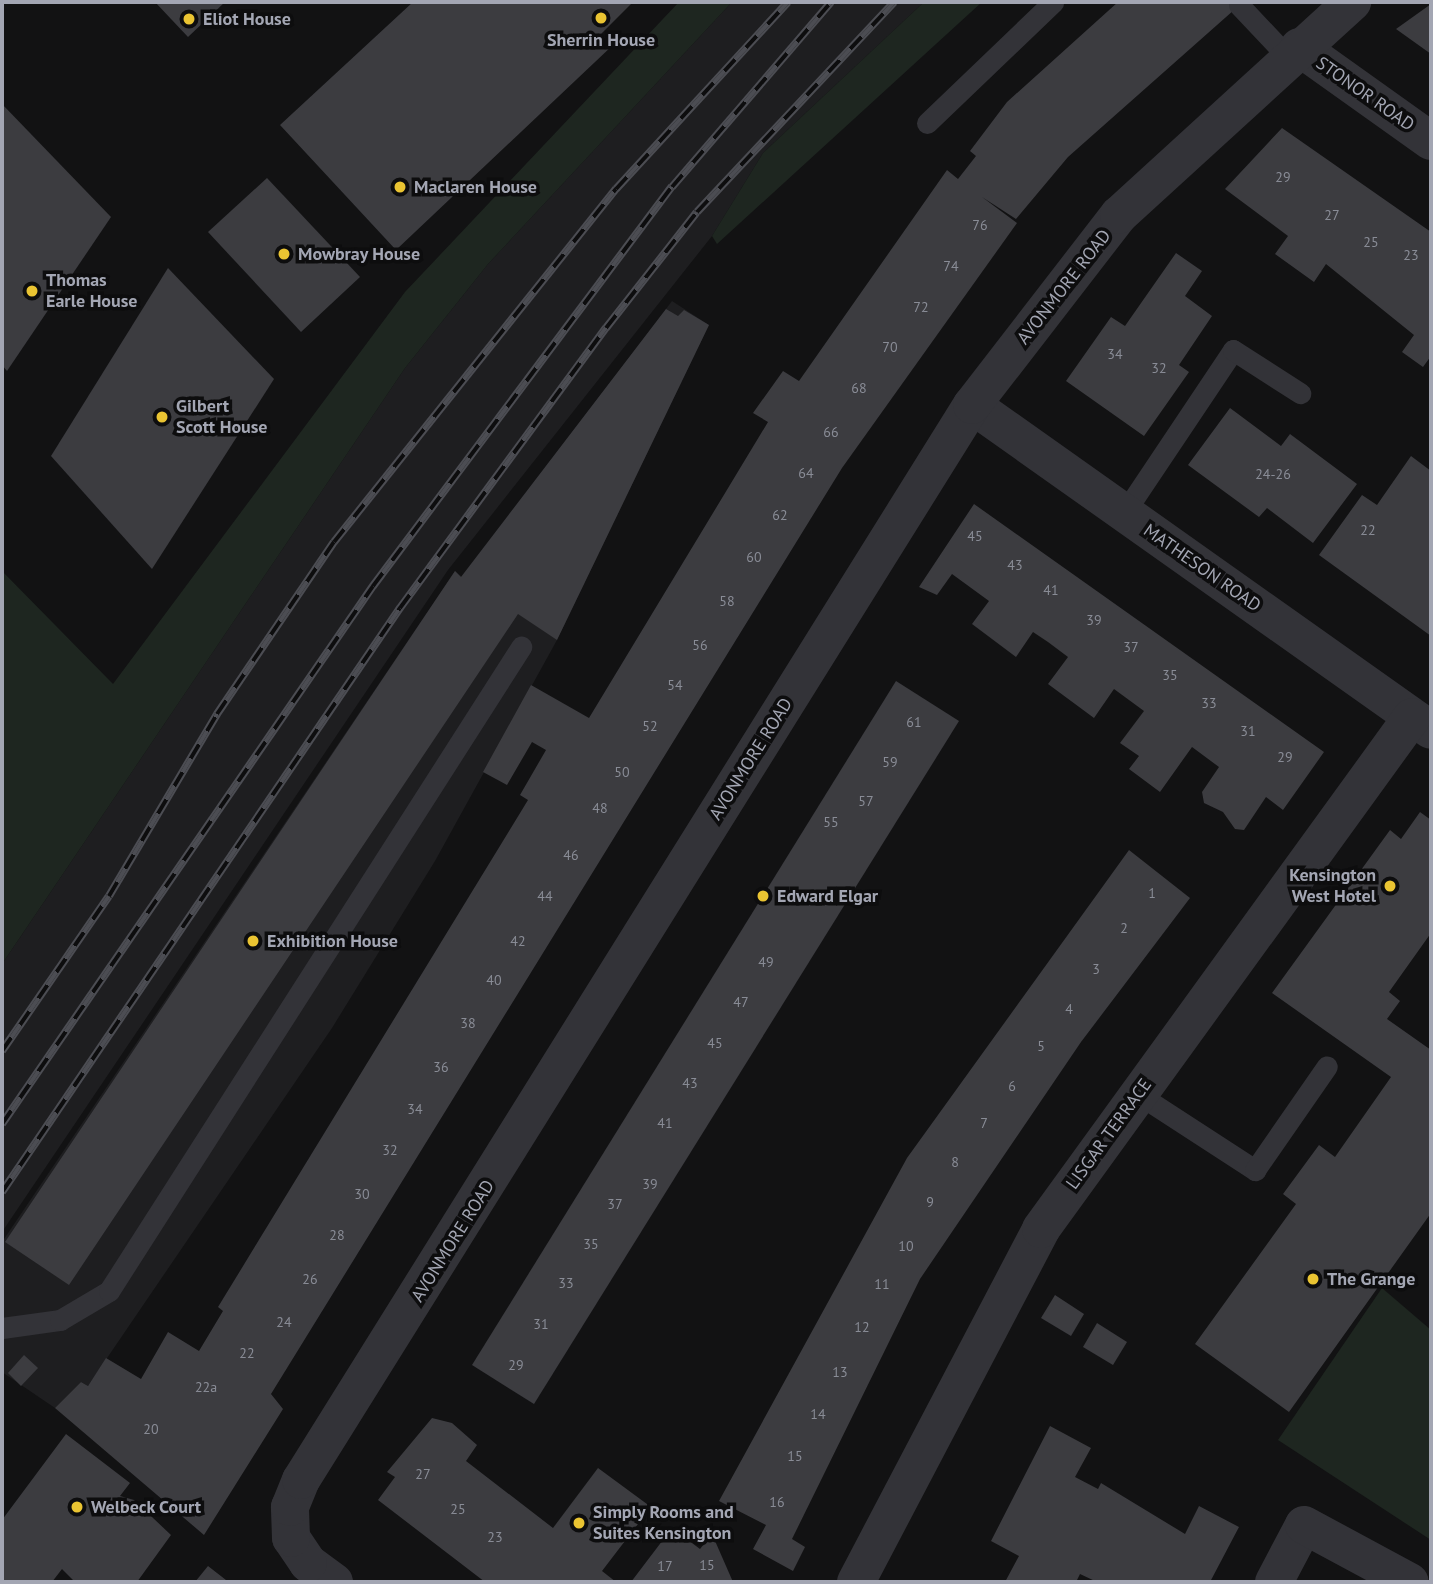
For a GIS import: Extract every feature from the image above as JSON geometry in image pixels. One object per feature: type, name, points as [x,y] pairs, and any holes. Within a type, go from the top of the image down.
[{"type":"street","name":"AVONMORE ROAD","points":[[334,1582],[308,1563],[291,1538],[290,1507],[301,1480],[972,405],[1119,215],[1294,52],[1352,2]]},
{"type":"street","name":"STONOR ROAD","points":[[1294,52],[1431,141]]},
{"type":"street","name":"MATHESON ROAD","points":[[972,405],[1422,724]]},
{"type":"street","name":"LISGAR TERRACE","points":[[856,1582],[1041,1229],[1138,1094],[1422,724]]},
{"type":"street","points":[[1274,1582],[1304,1525],[1410,1582]]},
{"type":"lane","points":[[927,123],[1053,2]]},
{"type":"lane","points":[[1239,5],[1294,52]]},
{"type":"lane","points":[[1124,513],[1233,350],[1300,393]]},
{"type":"lane","points":[[2,1328],[60,1320],[109,1291],[521,648]]},
{"type":"lane","points":[[1138,1094],[1255,1170],[1327,1066]]},
{"type":"shaded area","points":[[679,2],[732,2],[488,264],[405,368],[2,964],[2,571],[113,684],[405,292]]},
{"type":"shaded area","points":[[732,2],[924,2],[763,153],[712,236],[448,570],[2,1232],[2,964],[405,368],[488,264]]},
{"type":"shaded area","points":[[924,2],[982,2],[717,244],[712,236],[763,153]]},
{"type":"shaded area","points":[[672,301],[709,325],[557,640],[435,861],[332,1028],[88,1386],[81,1382],[55,1408],[2,1372],[2,1242],[455,571],[462,577]]},
{"type":"shaded area","points":[[1382,1288],[1431,1330],[1431,1540],[1278,1440]]},
{"type":"building","name":"Eliot House","points":[[155,2],[225,2],[188,37]]},
{"type":"building","name":"Maclaren House","points":[[413,2],[633,2],[601,34],[613,45],[396,250],[280,125]]},
{"type":"building","points":[[1118,2],[1243,2],[1068,157],[1016,219],[982,197],[1017,223],[842,468],[271,1394],[283,1409],[204,1535],[55,1408],[81,1382],[88,1386],[106,1358],[141,1379],[168,1332],[199,1351],[223,1311],[218,1307],[528,800],[520,795],[546,750],[532,742],[507,785],[483,772],[531,685],[589,718],[768,422],[753,413],[783,371],[799,381],[947,170],[958,179],[976,156],[970,151],[1007,102]]},
{"type":"building","points":[[1431,4],[1431,54],[1396,29]]},
{"type":"building","name":"Thomas Earle House","points":[[2,104],[111,217],[7,371],[2,365]]},
{"type":"building","points":[[1282,128],[1431,232],[1431,356],[1423,367],[1402,352],[1414,335],[1326,264],[1314,282],[1275,254],[1288,236],[1225,189]]},
{"type":"building","name":"Mowbray House","points":[[267,178],[360,277],[301,332],[208,232]]},
{"type":"building","points":[[1176,253],[1202,271],[1185,296],[1212,316],[1179,365],[1189,372],[1144,436],[1066,381],[1111,317],[1125,326]]},
{"type":"building","name":"Gilbert Scott House","points":[[168,268],[274,379],[152,569],[51,456]]},
{"type":"building","name":"Exhibition House","points":[[666,309],[678,316],[684,310],[709,325],[557,640],[518,614],[69,1285],[5,1242],[455,571],[461,577]]},
{"type":"building","points":[[1230,408],[1281,446],[1290,434],[1357,484],[1313,543],[1267,508],[1259,517],[1188,465]]},
{"type":"building","points":[[1411,456],[1431,471],[1431,636],[1319,555],[1362,495],[1377,505]]},
{"type":"building","points":[[974,504],[1324,752],[1283,810],[1266,797],[1244,830],[1235,829],[1223,812],[1204,803],[1202,792],[1219,767],[1192,747],[1160,792],[1129,769],[1139,756],[1120,743],[1144,711],[1114,689],[1094,718],[1048,684],[1068,657],[1048,642],[1033,632],[1016,657],[972,624],[989,601],[952,574],[937,595],[919,587]]},
{"type":"building","points":[[896,681],[959,721],[534,1404],[472,1365]]},
{"type":"building","name":"The Grange","points":[[1420,812],[1431,820],[1431,933],[1389,992],[1400,1001],[1387,1019],[1431,1050],[1431,1213],[1289,1412],[1195,1344],[1296,1204],[1283,1194],[1319,1145],[1335,1157],[1391,1077],[1272,993],[1390,830],[1401,839]]},
{"type":"building","points":[[1129,850],[1190,898],[1081,1042],[920,1279],[792,1539],[805,1547],[793,1571],[753,1549],[766,1525],[719,1501],[907,1158]]},
{"type":"building","points":[[1055,1295],[1084,1314],[1071,1336],[1041,1318]]},
{"type":"building","points":[[1097,1323],[1127,1342],[1113,1365],[1083,1347]]},
{"type":"building","points":[[24,1355],[38,1368],[21,1386],[8,1373]]},
{"type":"building","points":[[432,1418],[452,1423],[477,1445],[466,1461],[553,1528],[598,1468],[651,1507],[602,1571],[616,1582],[485,1582],[378,1500],[395,1477],[387,1472]]},
{"type":"building","points":[[1050,1426],[1091,1448],[1075,1477],[1098,1489],[1101,1483],[1185,1534],[1199,1506],[1239,1527],[1210,1582],[1097,1582],[1080,1574],[1076,1582],[1005,1582],[1019,1556],[991,1541]]},
{"type":"building","name":"Welbeck Court","points":[[66,1434],[130,1483],[120,1496],[134,1500],[171,1535],[137,1582],[75,1582],[62,1569],[52,1582],[2,1582],[2,1520]]},
{"type":"building","points":[[672,1528],[700,1549],[712,1534],[733,1582],[631,1582]]},
{"type":"building","points":[[208,1566],[226,1580],[229,1582],[195,1582]]},
{"type":"railway","points":[[2,1051],[109,896],[217,714],[334,542],[616,189],[788,2]]},
{"type":"railway","points":[[2,1124],[373,586],[672,187],[831,2]]},
{"type":"railway","points":[[2,1192],[400,608],[606,328],[697,212],[894,2]]},
{"type":"place","name":"Sherrin House","points":[[601,18]]},
{"type":"place","name":"Eliot House","points":[[189,19]]},
{"type":"place","name":"Maclaren House","points":[[400,187]]},
{"type":"place","name":"Mowbray House","points":[[284,254]]},
{"type":"place","name":"Thomas Earle House","points":[[32,291]]},
{"type":"place","name":"Gilbert Scott House","points":[[162,417]]},
{"type":"place","name":"Kensington West Hotel","points":[[1390,886]]},
{"type":"place","name":"Edward Elgar","points":[[763,896]]},
{"type":"place","name":"Exhibition House","points":[[253,941]]},
{"type":"place","name":"The Grange","points":[[1313,1279]]},
{"type":"place","name":"Welbeck Court","points":[[77,1507]]},
{"type":"place","name":"Simply Rooms and Suites Kensington","points":[[579,1523]]}]
